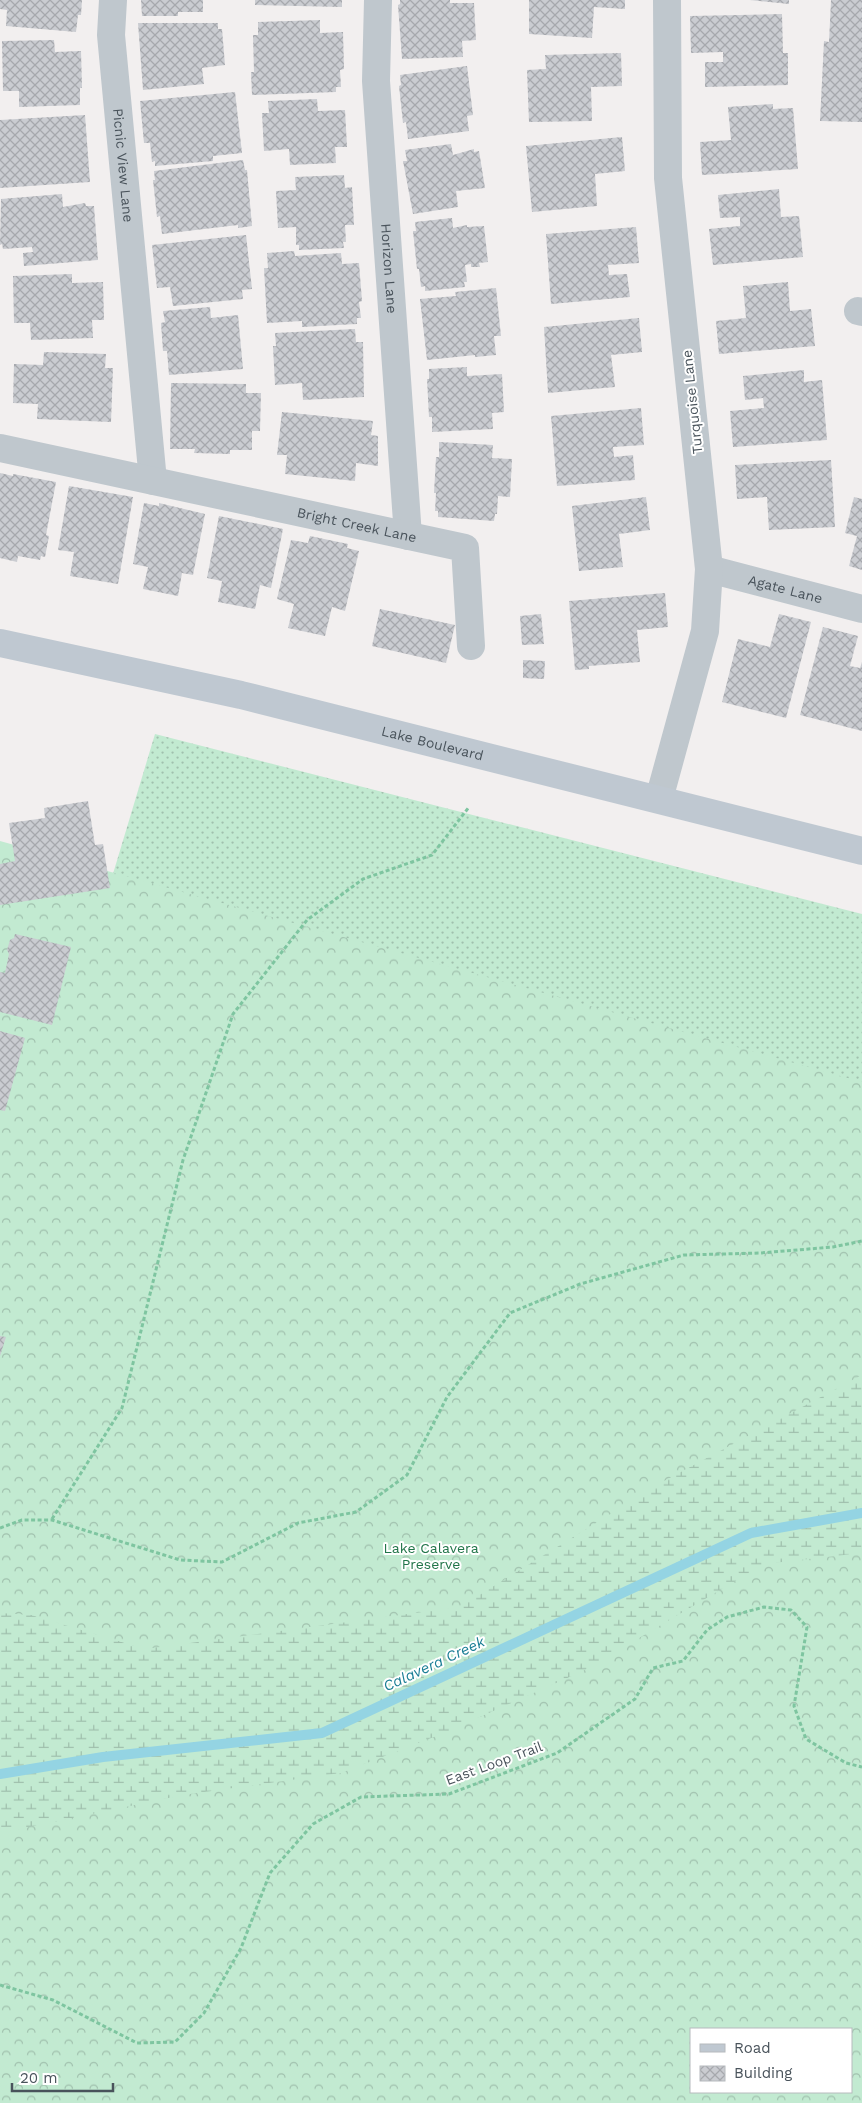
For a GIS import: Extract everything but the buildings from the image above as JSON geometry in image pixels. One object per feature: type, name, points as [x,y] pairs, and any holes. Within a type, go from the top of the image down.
[{"type":"main road","name":"Lake Boulevard","points":[[0,643],[241,695],[862,851]]},
{"type":"street","name":"Picnic View Lane","points":[[113,0],[111,34],[153,481]]},
{"type":"street","name":"Horizon Lane","points":[[378,0],[376,81],[408,536]]},
{"type":"street","name":"Turquoise Lane","points":[[659,799],[705,631],[709,570],[668,178],[667,0]]},
{"type":"street","name":"Bright Creek Lane","points":[[0,448],[465,548],[471,646]]},
{"type":"street","name":"Agate Lane","points":[[709,570],[862,609]]},
{"type":"path","points":[[52,1520],[122,1408],[184,1160],[233,1014],[306,920],[363,879],[432,855],[469,807]]},
{"type":"path","points":[[0,1528],[22,1520],[52,1520],[180,1560],[222,1562],[298,1523],[356,1512],[407,1475],[448,1397],[510,1312],[580,1284],[684,1255],[760,1253],[833,1247],[862,1241]]},
{"type":"path","name":"East Loop Trail","points":[[0,1985],[53,2000],[137,2043],[175,2042],[204,2012],[241,1948],[270,1874],[313,1824],[360,1797],[449,1794],[557,1752],[635,1699],[653,1668],[683,1661],[708,1630],[728,1617],[764,1607],[791,1610],[807,1627],[794,1706],[806,1739],[846,1763],[862,1767]]},
{"type":"green space","points":[[155,734],[862,914],[862,1375],[0,1250]]},
{"type":"green space","name":"Lake Calavera Preserve","points":[[0,841],[862,1082],[862,2103],[0,2103]]},
{"type":"green space","points":[[862,1375],[862,1553],[764,1564],[585,1670],[444,1733],[341,1773],[183,1795],[0,1833],[0,1613],[31,1615],[145,1649],[460,1607],[664,1481]]},
{"type":"waterway","name":"Calavera Creek","points":[[0,1774],[103,1757],[322,1733],[751,1533],[862,1513]]}]
